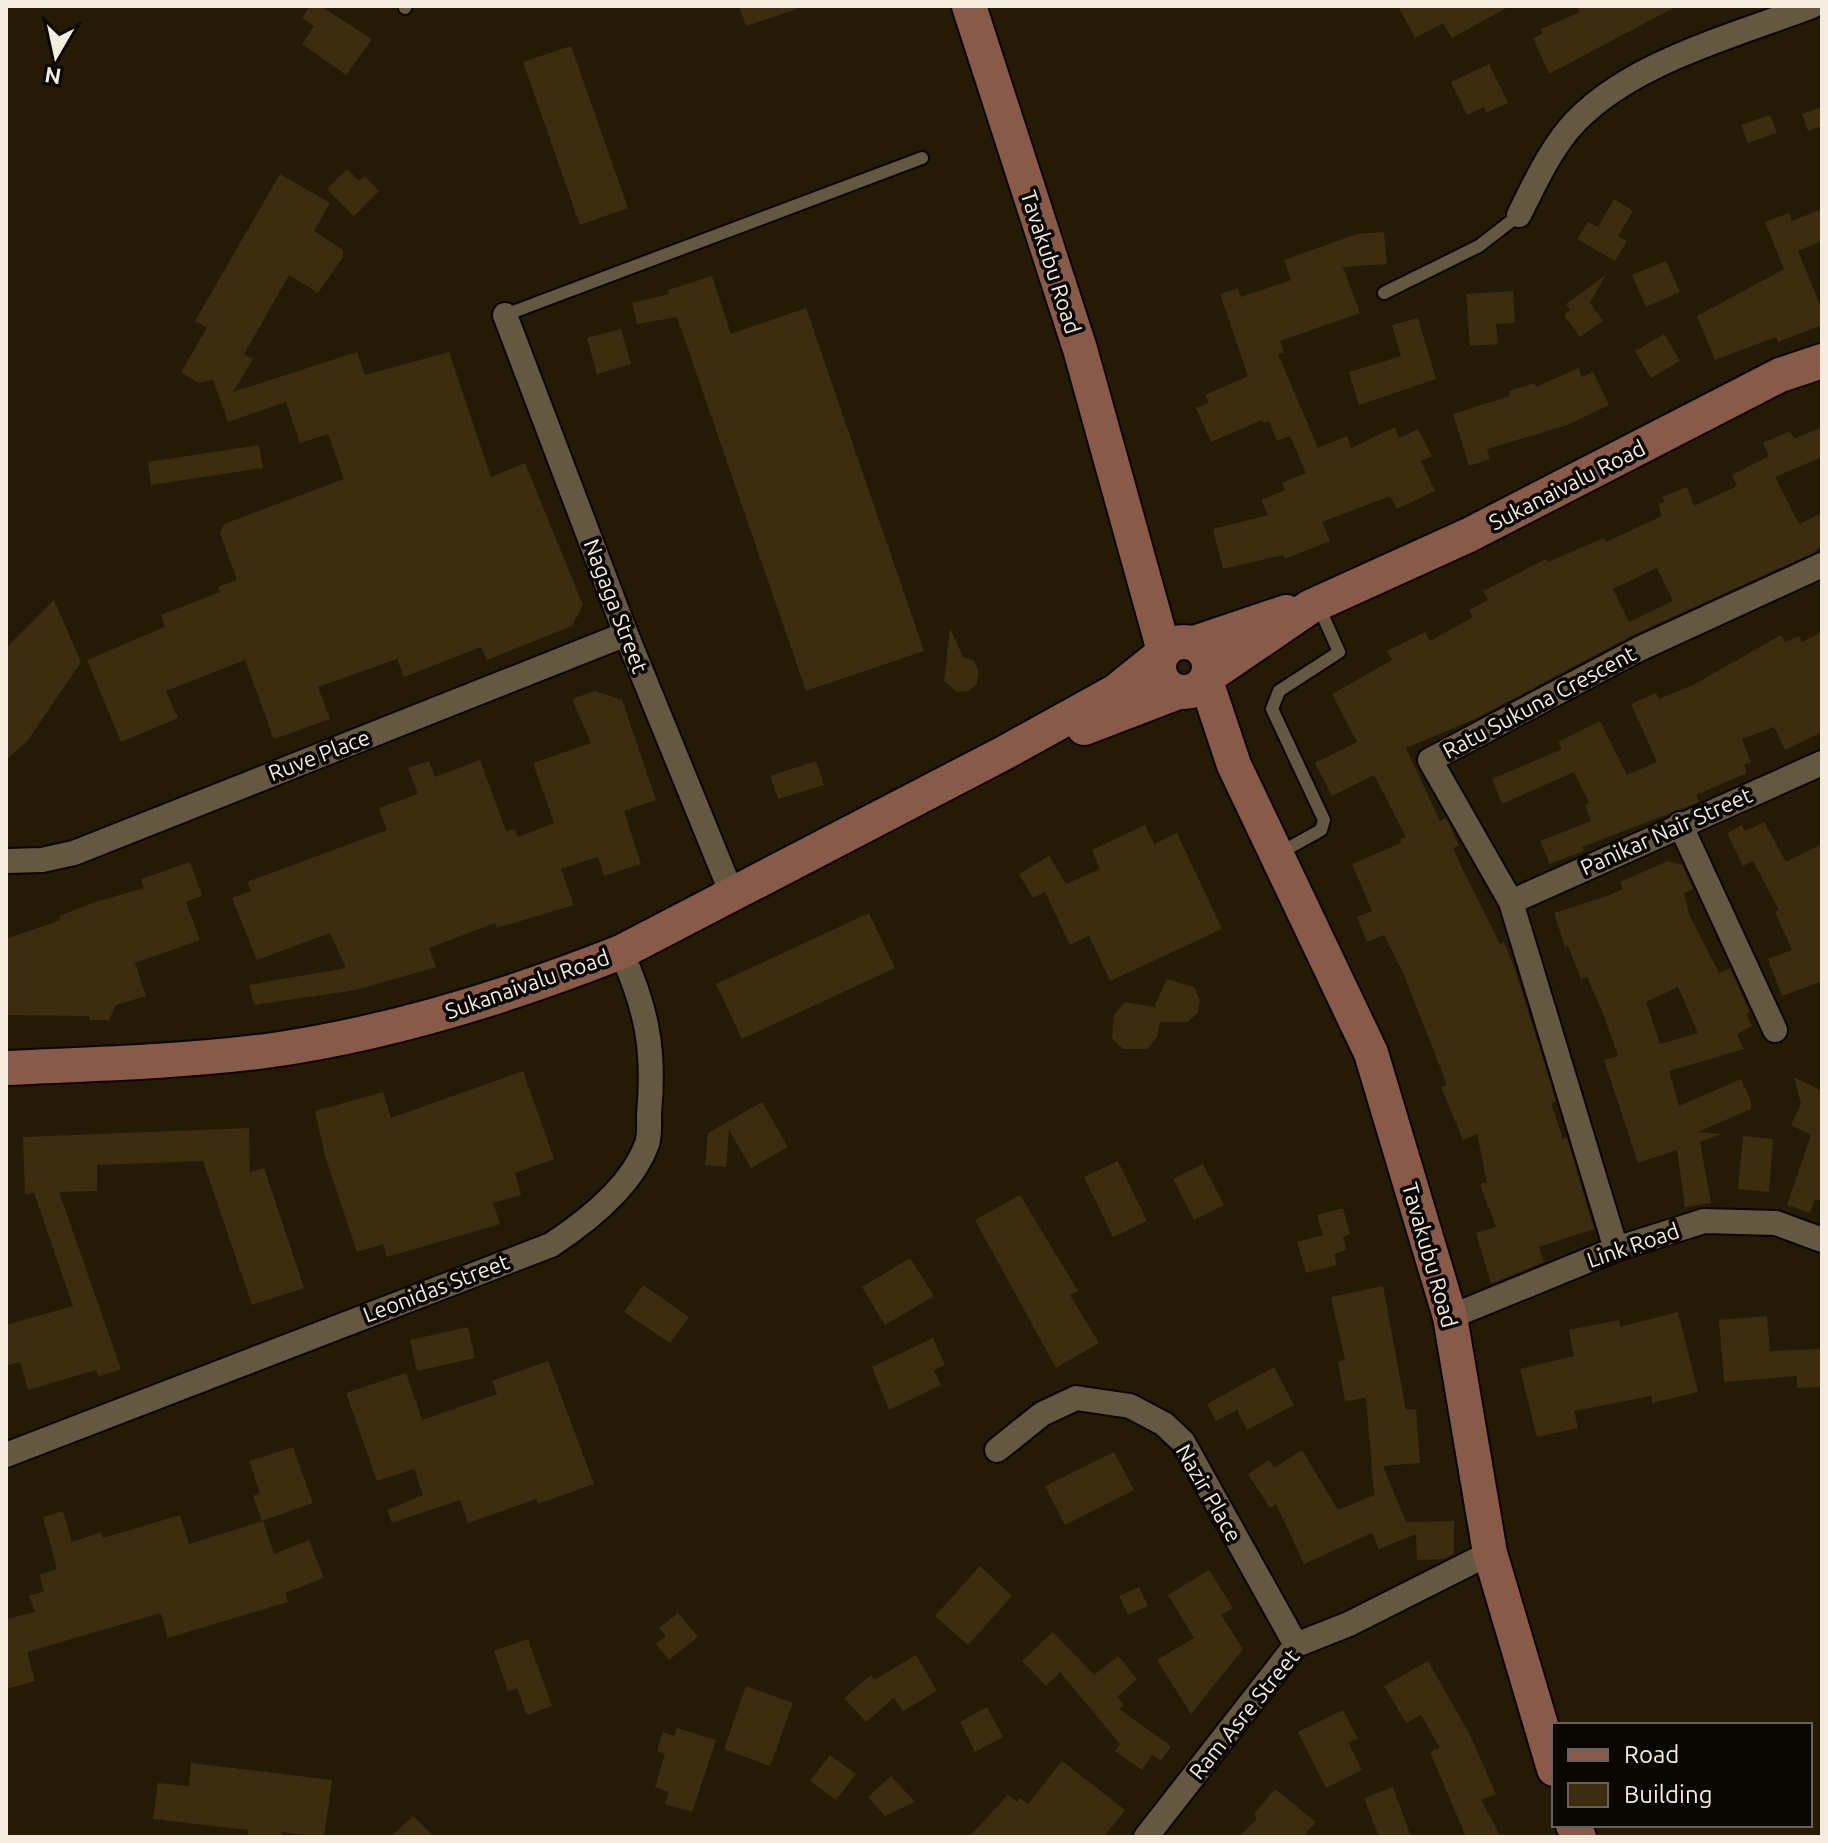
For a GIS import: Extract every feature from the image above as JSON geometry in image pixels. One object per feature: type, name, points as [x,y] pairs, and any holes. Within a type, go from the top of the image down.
[{"type":"main road","name":"Tavakubu Road","points":[[969,6],[1080,349],[1129,520],[1178,648]]},
{"type":"main road","name":"Sukanaivalu Road","points":[[1004,753],[1193,685],[1314,606],[1469,535],[1780,375],[1822,361]]},
{"type":"main road","name":"Sukanaivalu Road","points":[[6,1068],[182,1060],[349,1036],[505,995],[621,952],[1004,753],[1116,691],[1178,648],[1264,618],[1314,606]]},
{"type":"main road","points":[[1178,648],[1208,657],[1193,685],[1163,681],[1159,672],[1178,648]]},
{"type":"main road","name":"Tavakubu Road","points":[[1193,685],[1371,1053],[1450,1317],[1490,1553],[1552,1762]]},
{"type":"street","points":[[1519,215],[1568,130],[1610,91],[1665,63],[1812,6]]},
{"type":"street","name":"Nagaga Street","points":[[505,315],[626,634],[732,894]]},
{"type":"street","name":"Ratu Sukuna Crescent","points":[[1616,1249],[1511,902],[1430,760],[1639,649],[1822,565]]},
{"type":"street","name":"Ruve Place","points":[[8,861],[42,860],[74,853],[626,634]]},
{"type":"street","name":"Panikar Nair Street","points":[[1511,902],[1822,763]]},
{"type":"street","points":[[1680,824],[1775,1030]]},
{"type":"street","name":"Leonidas Street","points":[[6,1455],[551,1245],[589,1220],[622,1183],[647,1144],[652,1051],[640,993],[621,952]]},
{"type":"street","name":"Link Road","points":[[1450,1317],[1616,1249],[1704,1221],[1776,1223],[1822,1240]]},
{"type":"street","name":"Nazir Place","points":[[997,1450],[1042,1414],[1076,1398],[1130,1406],[1164,1424],[1183,1442],[1296,1645]]},
{"type":"street","name":"Ram Asre Street","points":[[1146,1837],[1296,1645],[1349,1624],[1490,1553]]},
{"type":"lane","points":[[505,315],[922,158]]},
{"type":"lane","points":[[1384,293],[1479,246],[1519,215]]},
{"type":"lane","points":[[1276,855],[1321,830],[1324,820],[1272,709],[1279,691],[1339,652],[1314,606]]},
{"type":"building","points":[[310,6],[320,6],[372,39],[346,75],[302,44],[314,26],[302,18]]},
{"type":"building","points":[[739,6],[796,6],[797,9],[746,26]]},
{"type":"building","points":[[1398,6],[1510,6],[1452,38],[1443,23],[1415,38]]},
{"type":"building","points":[[1577,6],[1677,6],[1549,74],[1533,38],[1543,34],[1541,29],[1580,12]]},
{"type":"building","points":[[571,46],[628,208],[580,225],[523,62]]},
{"type":"building","points":[[1489,64],[1508,103],[1486,113],[1484,107],[1467,115],[1451,82]]},
{"type":"building","points":[[1822,107],[1822,126],[1808,131],[1802,114]]},
{"type":"building","points":[[1770,115],[1777,133],[1748,143],[1741,125]]},
{"type":"building","points":[[347,169],[359,181],[365,176],[379,191],[354,216],[327,189]]},
{"type":"building","points":[[280,174],[330,203],[314,231],[343,250],[343,257],[318,293],[289,275],[244,354],[253,359],[233,392],[357,352],[365,375],[449,352],[491,477],[525,463],[583,605],[572,626],[487,660],[481,647],[404,677],[397,659],[318,687],[330,719],[274,739],[245,660],[166,691],[178,718],[121,742],[87,660],[165,627],[161,615],[220,592],[218,587],[237,580],[220,533],[224,524],[344,479],[328,434],[300,443],[286,402],[228,422],[213,380],[198,383],[181,372],[207,328],[195,321]]},
{"type":"building","points":[[1614,199],[1633,211],[1618,236],[1627,241],[1615,261],[1577,239],[1588,222],[1598,227]]},
{"type":"building","points":[[1822,209],[1822,241],[1798,251],[1822,310],[1822,325],[1778,342],[1776,337],[1715,360],[1697,316],[1784,269],[1765,222],[1789,213],[1792,221]]},
{"type":"building","points":[[1384,232],[1387,264],[1343,267],[1360,313],[1280,341],[1284,353],[1278,354],[1318,448],[1347,436],[1351,448],[1395,427],[1399,438],[1418,429],[1432,456],[1421,461],[1435,491],[1397,509],[1390,496],[1322,522],[1330,541],[1285,559],[1283,555],[1223,569],[1213,529],[1268,515],[1261,500],[1285,490],[1282,483],[1306,473],[1290,436],[1277,441],[1269,421],[1264,423],[1262,420],[1211,442],[1196,408],[1209,403],[1205,395],[1248,376],[1220,294],[1238,288],[1241,297],[1291,280],[1284,260],[1357,234]]},
{"type":"building","points":[[1666,261],[1680,292],[1646,307],[1632,275]]},
{"type":"building","points":[[1606,275],[1590,303],[1603,321],[1580,337],[1564,315],[1570,310],[1566,304]]},
{"type":"building","points":[[712,276],[731,334],[806,308],[924,651],[806,691],[677,317],[637,324],[632,303],[669,294],[668,290]]},
{"type":"building","points":[[1513,291],[1515,323],[1496,324],[1498,344],[1470,346],[1466,294]]},
{"type":"building","points":[[1418,318],[1436,379],[1359,405],[1349,372],[1401,356],[1392,325]]},
{"type":"building","points":[[621,329],[631,364],[597,374],[587,338]]},
{"type":"building","points":[[1664,334],[1680,361],[1651,378],[1635,351]]},
{"type":"building","points":[[1578,368],[1582,377],[1593,372],[1609,405],[1567,425],[1487,449],[1490,459],[1469,466],[1453,414],[1510,396],[1509,391],[1535,383],[1536,387]]},
{"type":"building","points":[[1822,427],[1822,457],[1775,477],[1799,524],[1822,513],[1822,545],[1813,553],[1633,635],[1475,719],[1406,748],[1440,821],[1446,818],[1450,826],[1459,846],[1453,848],[1463,870],[1500,944],[1504,942],[1515,969],[1556,1101],[1551,1103],[1563,1139],[1567,1138],[1594,1229],[1539,1247],[1544,1262],[1491,1284],[1476,1233],[1496,1227],[1480,1184],[1487,1182],[1477,1134],[1463,1140],[1441,1087],[1447,1085],[1404,975],[1384,935],[1367,942],[1357,917],[1372,911],[1352,864],[1401,843],[1400,839],[1406,837],[1374,775],[1332,796],[1315,763],[1357,742],[1332,694],[1392,660],[1387,651],[1425,632],[1430,641],[1473,617],[1469,610],[1488,600],[1483,591],[1546,559],[1548,562],[1604,538],[1606,542],[1662,516],[1658,504],[1665,502],[1662,497],[1687,487],[1694,506],[1737,486],[1732,475],[1769,456],[1763,443],[1790,431],[1794,439]],"holes":[[[1657,568],[1673,601],[1629,622],[1613,589]]]},
{"type":"building","points":[[259,445],[263,468],[151,485],[148,462]]},
{"type":"building","points":[[54,600],[81,662],[28,740],[6,760],[6,648]]},
{"type":"building","points":[[950,628],[963,657],[974,661],[979,672],[977,683],[969,691],[957,692],[944,681]]},
{"type":"building","points":[[1822,632],[1822,732],[1785,750],[1774,727],[1742,739],[1751,762],[1744,765],[1747,773],[1696,795],[1699,802],[1582,847],[1584,851],[1550,864],[1540,841],[1591,821],[1585,805],[1589,803],[1574,772],[1502,804],[1492,779],[1562,749],[1558,742],[1600,721],[1627,775],[1657,762],[1631,704],[1656,693],[1659,699],[1693,685],[1781,635],[1785,642],[1799,636],[1802,642]]},
{"type":"building","points":[[595,691],[622,700],[656,800],[624,811],[641,864],[604,876],[598,857],[561,869],[574,905],[497,928],[495,923],[429,948],[436,967],[356,990],[254,1005],[249,985],[346,968],[330,933],[257,960],[232,898],[251,891],[247,882],[387,830],[379,808],[418,794],[408,768],[429,761],[435,777],[480,760],[506,831],[515,829],[518,837],[554,823],[533,763],[591,743],[572,699]]},
{"type":"building","points":[[816,761],[824,785],[778,799],[770,776]]},
{"type":"building","points":[[1764,822],[1786,862],[1822,844],[1822,981],[1782,996],[1768,959],[1792,950],[1775,912],[1779,910],[1753,861],[1743,866],[1727,833],[1742,825],[1745,831]]},
{"type":"building","points":[[1145,825],[1154,844],[1177,833],[1222,929],[1110,981],[1089,936],[1070,945],[1045,892],[1033,898],[1019,874],[1049,856],[1066,884],[1100,869],[1092,850]]},
{"type":"building","points":[[1668,861],[1682,865],[1693,889],[1684,893],[1689,914],[1719,973],[1730,968],[1750,1012],[1746,1014],[1752,1026],[1737,1034],[1744,1049],[1669,1071],[1679,1106],[1741,1079],[1751,1101],[1751,1109],[1698,1132],[1721,1134],[1700,1142],[1711,1203],[1685,1207],[1677,1150],[1638,1163],[1604,1060],[1618,1056],[1587,977],[1581,979],[1568,946],[1565,947],[1554,913],[1623,889],[1620,882]],"holes":[[[1678,987],[1698,1033],[1660,1044],[1646,1002]]]},
{"type":"building","points":[[190,862],[202,896],[186,902],[200,940],[135,963],[146,996],[116,1005],[109,1020],[90,1020],[89,1016],[6,1015],[6,939],[61,920],[59,916],[95,902],[144,888],[141,879]]},
{"type":"building","points":[[869,913],[895,968],[742,1039],[716,984]]},
{"type":"building","points":[[1167,979],[1194,987],[1200,1000],[1198,1013],[1187,1022],[1160,1022],[1157,1037],[1147,1049],[1123,1049],[1112,1038],[1114,1015],[1125,1002],[1154,1007]]},
{"type":"building","points":[[523,1071],[554,1159],[515,1173],[521,1195],[493,1203],[500,1224],[387,1257],[383,1244],[357,1252],[325,1156],[315,1111],[383,1092],[391,1118]]},
{"type":"building","points":[[1794,1077],[1822,1091],[1822,1202],[1815,1199],[1810,1213],[1787,1205],[1811,1135],[1791,1125],[1801,1104]]},
{"type":"building","points":[[762,1102],[788,1147],[751,1168],[729,1130],[726,1167],[705,1165],[708,1133]]},
{"type":"building","points":[[249,1128],[250,1172],[264,1168],[304,1288],[252,1305],[203,1161],[97,1165],[97,1191],[59,1192],[121,1369],[98,1377],[96,1370],[28,1390],[20,1362],[6,1366],[6,1325],[73,1306],[34,1193],[25,1194],[23,1137]]},
{"type":"building","points":[[1743,1136],[1773,1139],[1769,1192],[1738,1189]]},
{"type":"building","points":[[1118,1161],[1147,1221],[1113,1237],[1084,1177]]},
{"type":"building","points":[[1203,1164],[1224,1205],[1194,1220],[1173,1179]]},
{"type":"building","points":[[1020,1195],[1078,1291],[1070,1295],[1099,1343],[1056,1368],[975,1220]]},
{"type":"building","points":[[1343,1208],[1350,1234],[1343,1237],[1346,1250],[1334,1254],[1337,1265],[1306,1273],[1297,1242],[1323,1235],[1317,1215]]},
{"type":"building","points":[[910,1258],[934,1296],[885,1325],[862,1287]]},
{"type":"building","points":[[643,1285],[689,1317],[670,1343],[624,1312]]},
{"type":"building","points":[[1383,1286],[1406,1410],[1416,1409],[1420,1463],[1383,1466],[1406,1522],[1454,1521],[1454,1554],[1444,1559],[1417,1560],[1416,1534],[1379,1549],[1372,1533],[1304,1564],[1276,1504],[1270,1508],[1248,1474],[1269,1460],[1274,1468],[1302,1450],[1338,1510],[1374,1495],[1366,1398],[1345,1401],[1338,1362],[1345,1360],[1331,1297]]},
{"type":"building","points":[[1678,1312],[1698,1392],[1652,1403],[1651,1396],[1574,1411],[1578,1428],[1537,1437],[1520,1369],[1574,1356],[1569,1330],[1619,1320],[1620,1327]]},
{"type":"building","points":[[1767,1316],[1770,1351],[1822,1349],[1822,1387],[1797,1388],[1797,1376],[1724,1382],[1719,1320]]},
{"type":"building","points":[[468,1327],[475,1358],[417,1371],[410,1340]]},
{"type":"building","points":[[933,1338],[945,1365],[934,1370],[941,1385],[889,1410],[872,1367]]},
{"type":"building","points":[[548,1361],[594,1484],[538,1504],[536,1499],[468,1523],[460,1500],[392,1523],[387,1510],[423,1495],[414,1469],[377,1481],[346,1393],[406,1373],[422,1420],[497,1394],[492,1381]]},
{"type":"building","points":[[1274,1367],[1294,1405],[1247,1430],[1237,1410],[1216,1421],[1207,1404]]},
{"type":"building","points":[[293,1447],[313,1503],[262,1521],[253,1496],[260,1493],[249,1461]]},
{"type":"building","points":[[1114,1452],[1134,1490],[1065,1525],[1045,1486]]},
{"type":"building","points":[[63,1511],[72,1542],[101,1532],[103,1538],[180,1515],[189,1544],[263,1521],[274,1554],[309,1540],[324,1578],[285,1593],[288,1602],[168,1638],[161,1613],[27,1652],[35,1681],[6,1689],[6,1619],[35,1612],[29,1596],[44,1591],[39,1575],[57,1569],[43,1517]]},
{"type":"building","points":[[980,1566],[1012,1596],[968,1645],[935,1616]]},
{"type":"building","points":[[1209,1570],[1233,1608],[1221,1615],[1243,1649],[1191,1714],[1157,1660],[1194,1638],[1168,1595]]},
{"type":"building","points":[[1139,1587],[1148,1606],[1128,1615],[1119,1596]]},
{"type":"building","points":[[678,1613],[698,1637],[669,1660],[656,1644],[666,1636],[659,1628]]},
{"type":"building","points":[[1053,1632],[1094,1675],[1118,1656],[1137,1679],[1117,1697],[1124,1705],[1119,1709],[1171,1746],[1161,1761],[1152,1755],[1142,1770],[1115,1751],[1120,1744],[1060,1672],[1046,1686],[1022,1661]]},
{"type":"building","points":[[528,1639],[552,1706],[527,1715],[517,1688],[508,1691],[494,1651]]},
{"type":"building","points":[[916,1655],[937,1691],[903,1711],[894,1698],[866,1722],[844,1698],[871,1675],[874,1680]]},
{"type":"building","points":[[1428,1661],[1469,1733],[1496,1794],[1481,1800],[1501,1837],[1466,1837],[1430,1752],[1440,1748],[1421,1715],[1406,1723],[1384,1686]]},
{"type":"building","points":[[746,1686],[793,1703],[770,1766],[724,1749]]},
{"type":"building","points":[[987,1707],[1003,1737],[975,1752],[960,1722]]},
{"type":"building","points":[[1343,1710],[1358,1739],[1348,1742],[1362,1770],[1326,1788],[1298,1732]]},
{"type":"building","points":[[677,1728],[716,1740],[692,1812],[665,1804],[669,1792],[655,1787],[665,1754],[657,1751],[663,1732],[674,1736]]},
{"type":"building","points":[[830,1755],[856,1774],[836,1800],[810,1781]]},
{"type":"building","points":[[1062,1761],[1125,1810],[1104,1837],[969,1837],[1008,1795],[1017,1802],[1020,1798],[1028,1804]]},
{"type":"building","points":[[191,1763],[332,1780],[324,1837],[282,1832],[282,1837],[247,1837],[248,1830],[153,1819],[158,1783],[189,1786]]},
{"type":"building","points":[[891,1776],[915,1802],[885,1816],[868,1797]]},
{"type":"building","points":[[1393,1787],[1411,1837],[1379,1837],[1364,1798]]},
{"type":"building","points":[[1275,1789],[1316,1822],[1303,1837],[1238,1837],[1257,1819],[1254,1814]]},
{"type":"building","points":[[413,1816],[434,1837],[391,1837]]}]
